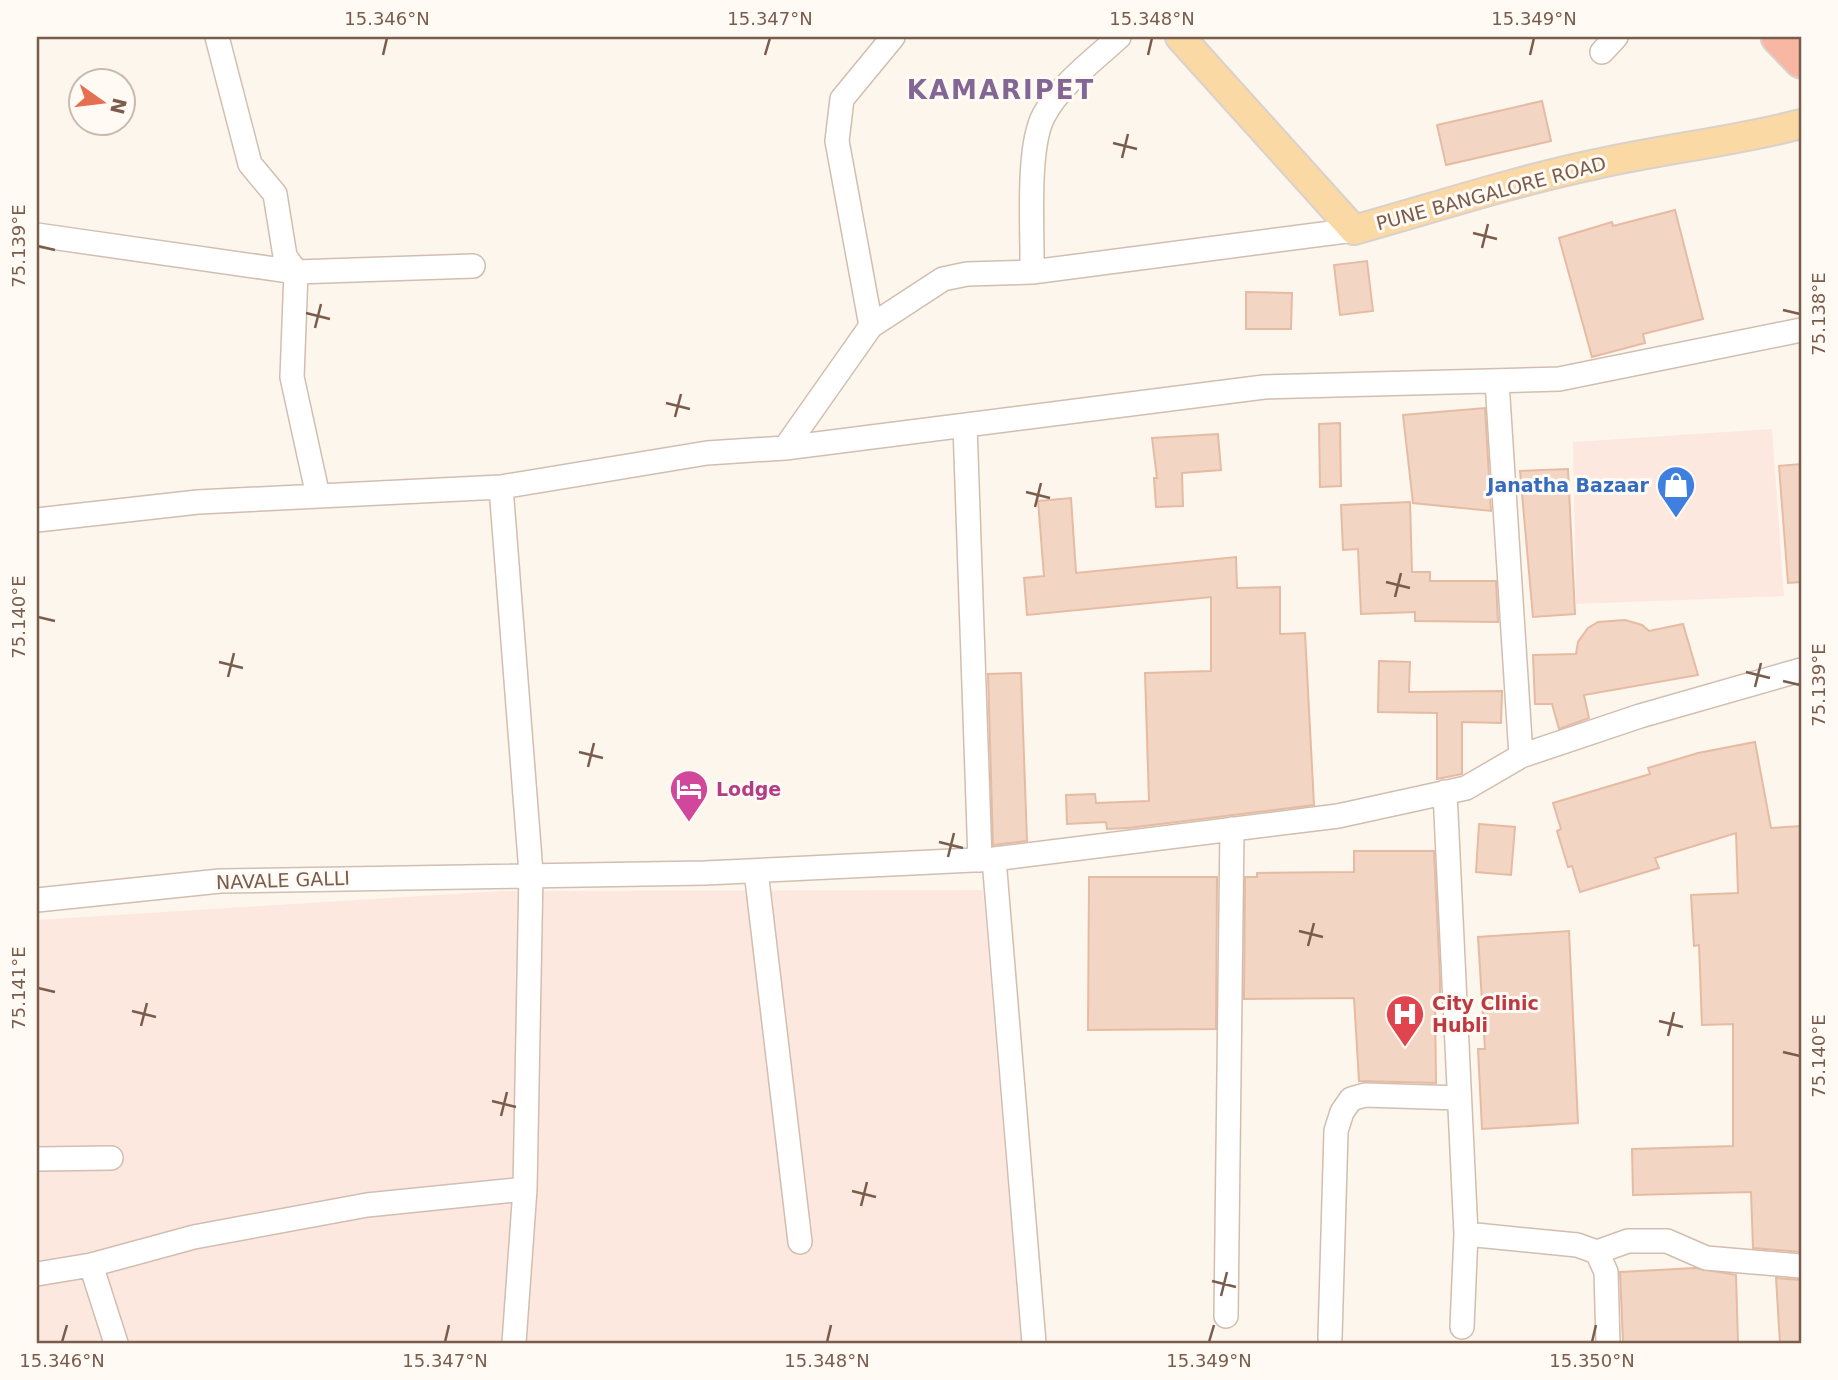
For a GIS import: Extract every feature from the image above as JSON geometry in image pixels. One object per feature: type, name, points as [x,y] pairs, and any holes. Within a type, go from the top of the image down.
[{"type":"highway","points":[[1778,37],[1801,61]]},
{"type":"main road","name":"PUNE BANGALORE ROAD","points":[[1180,37],[1354,230],[1590,165],[1680,147],[1743,139],[1801,124]]},
{"type":"street","points":[[217,37],[250,163],[275,194],[285,256],[296,272],[292,377],[318,496]]},
{"type":"street","points":[[871,326],[837,141],[842,100],[893,37]]},
{"type":"street","points":[[1032,272],[1035,139],[1044,115],[1059,94],[1119,37]]},
{"type":"street","points":[[785,448],[871,326],[943,279],[967,274],[1032,272],[1354,230]]},
{"type":"street","points":[[37,236],[98,247],[296,272],[473,266]]},
{"type":"street","points":[[37,520],[198,502],[501,487],[707,453],[785,448],[1264,387],[1559,379],[1801,330]]},
{"type":"street","points":[[1497,382],[1521,756]]},
{"type":"street","points":[[965,425],[987,860],[1034,1343]]},
{"type":"street","points":[[501,487],[531,873],[525,1189],[514,1343]]},
{"type":"street","name":"NAVALE GALLI","points":[[37,900],[220,881],[531,873],[756,871],[987,860],[1338,816],[1466,788],[1521,756],[1640,716],[1801,670]]},
{"type":"street","points":[[1445,792],[1466,1234],[1462,1327]]},
{"type":"street","points":[[1226,1316],[1232,829]]},
{"type":"street","points":[[756,871],[800,1242]]},
{"type":"street","points":[[1330,1338],[1333,1166],[1336,1131],[1342,1112],[1351,1099],[1365,1095],[1459,1098]]},
{"type":"street","points":[[37,1159],[111,1158]]},
{"type":"street","points":[[37,1275],[91,1265],[194,1237],[366,1205],[525,1189]]},
{"type":"street","points":[[1466,1234],[1577,1245],[1597,1252],[1628,1241],[1667,1241],[1706,1258],[1801,1266]]},
{"type":"street","points":[[1597,1252],[1606,1272],[1608,1343]]},
{"type":"street","points":[[91,1265],[116,1343]]},
{"type":"shaded area","name":"Janatha Bazaar","points":[[1772,429],[1784,596],[1576,604],[1573,442]]},
{"type":"shaded area","points":[[983,890],[1021,1343],[37,1343],[37,920],[500,891]]},
{"type":"building","points":[[1542,101],[1551,141],[1446,165],[1437,125]]},
{"type":"building","points":[[1675,210],[1703,319],[1643,334],[1645,343],[1592,357],[1559,238],[1612,222],[1613,226]]},
{"type":"building","points":[[1367,261],[1373,311],[1340,315],[1334,265]]},
{"type":"building","points":[[1246,292],[1292,293],[1291,329],[1246,329]]},
{"type":"building","points":[[1485,408],[1491,511],[1413,503],[1403,415]]},
{"type":"building","points":[[1340,423],[1341,486],[1320,487],[1319,424]]},
{"type":"building","points":[[1218,434],[1221,470],[1182,473],[1183,506],[1156,507],[1154,478],[1157,478],[1152,438]]},
{"type":"building","points":[[1801,464],[1801,582],[1788,583],[1779,466]]},
{"type":"building","points":[[1568,469],[1575,614],[1533,617],[1520,471]]},
{"type":"building","points":[[1071,498],[1076,573],[1236,557],[1237,588],[1280,587],[1280,634],[1305,633],[1314,805],[1128,828],[1107,829],[1106,822],[1067,824],[1066,795],[1095,794],[1096,803],[1149,801],[1145,673],[1211,671],[1211,597],[1027,615],[1024,578],[1044,576],[1038,501]]},
{"type":"building","points":[[1410,502],[1412,572],[1430,572],[1430,581],[1496,581],[1498,622],[1415,621],[1415,612],[1361,614],[1358,549],[1343,550],[1341,505]]},
{"type":"building","points":[[1625,620],[1642,625],[1649,631],[1683,624],[1698,675],[1584,695],[1589,718],[1559,729],[1552,704],[1535,704],[1533,655],[1576,654],[1578,642],[1588,628],[1598,622]]},
{"type":"building","points":[[1379,661],[1410,662],[1409,692],[1502,691],[1501,723],[1462,722],[1462,774],[1437,779],[1437,713],[1378,712]]},
{"type":"building","points":[[1021,673],[1027,841],[993,845],[988,674]]},
{"type":"building","points":[[1755,742],[1771,828],[1801,826],[1801,1252],[1753,1248],[1751,1192],[1633,1195],[1632,1149],[1733,1146],[1733,1024],[1702,1025],[1699,945],[1694,946],[1691,895],[1738,893],[1736,833],[1655,858],[1659,868],[1580,892],[1572,866],[1568,867],[1557,831],[1561,829],[1553,803],[1650,774],[1648,768],[1698,753]]},
{"type":"building","points":[[1479,824],[1515,827],[1511,875],[1476,872]]},
{"type":"building","points":[[1354,851],[1434,851],[1440,978],[1440,1001],[1435,1001],[1436,1083],[1359,1081],[1354,998],[1244,999],[1245,877],[1257,877],[1257,873],[1354,872]]},
{"type":"building","points":[[1089,877],[1217,877],[1216,1029],[1088,1030]]},
{"type":"building","points":[[1569,931],[1578,1123],[1482,1129],[1478,1049],[1485,1049],[1478,937]]},
{"type":"building","points":[[1695,1268],[1736,1275],[1738,1343],[1623,1343],[1620,1272]]},
{"type":"building","points":[[1776,1278],[1801,1280],[1801,1343],[1780,1343]]},
{"type":"place","name":"Janatha Bazaar","points":[[1676,519]]},
{"type":"place","name":"Lodge","points":[[689,823]]},
{"type":"place","name":"City Clinic Hubli","points":[[1405,1048]]},
{"type":"district","name":"KAMARIPET","points":[[1001,90]]}]
